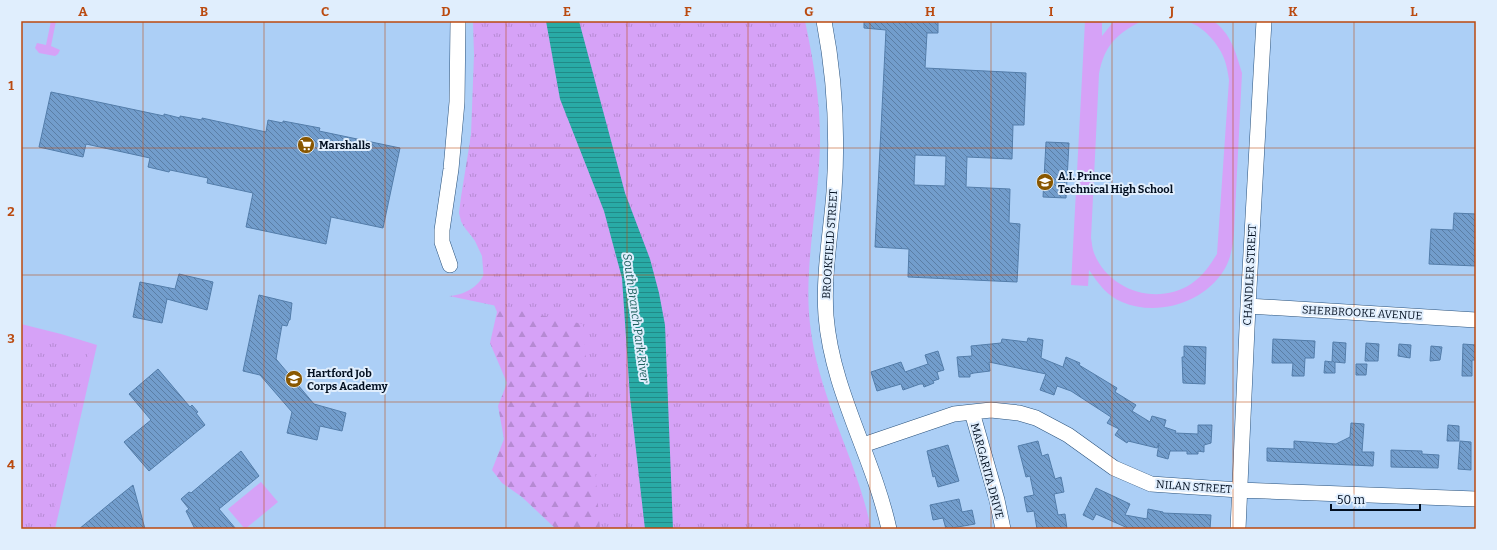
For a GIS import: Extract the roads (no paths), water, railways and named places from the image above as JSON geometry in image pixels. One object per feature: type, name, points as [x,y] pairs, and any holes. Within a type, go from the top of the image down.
[{"type":"street","points":[[450,265],[445,254],[442,230],[451,169],[457,102],[458,21]]},
{"type":"street","name":"BROOKFIELD STREET","points":[[824,21],[832,71],[836,131],[834,193],[826,268],[826,315],[833,363],[840,388],[884,503],[889,529]]},
{"type":"street","name":"CHANDLER STREET","points":[[1238,529],[1248,306],[1264,21]]},
{"type":"street","name":"SHERBROOKE AVENUE","points":[[1248,306],[1476,320]]},
{"type":"street","name":"NILAN STREET","points":[[863,445],[954,414],[998,411],[1018,413],[1036,418],[1068,435],[1114,468],[1151,484],[1239,490],[1476,500]]},
{"type":"street","name":"MARGARITA DRIVE","points":[[972,412],[997,500],[1003,529]]},
{"type":"water","name":"South Branch Park River","points":[[546,21],[579,21],[625,193],[650,259],[659,293],[665,325],[673,529],[645,529],[630,397],[622,278],[604,211],[560,99]]},
{"type":"place","name":"Marshalls","points":[[306,145]]},
{"type":"place","name":"A.I. Prince Technical High School","points":[[1045,182]]},
{"type":"place","name":"Hartford Job Corps Academy","points":[[294,379]]}]
